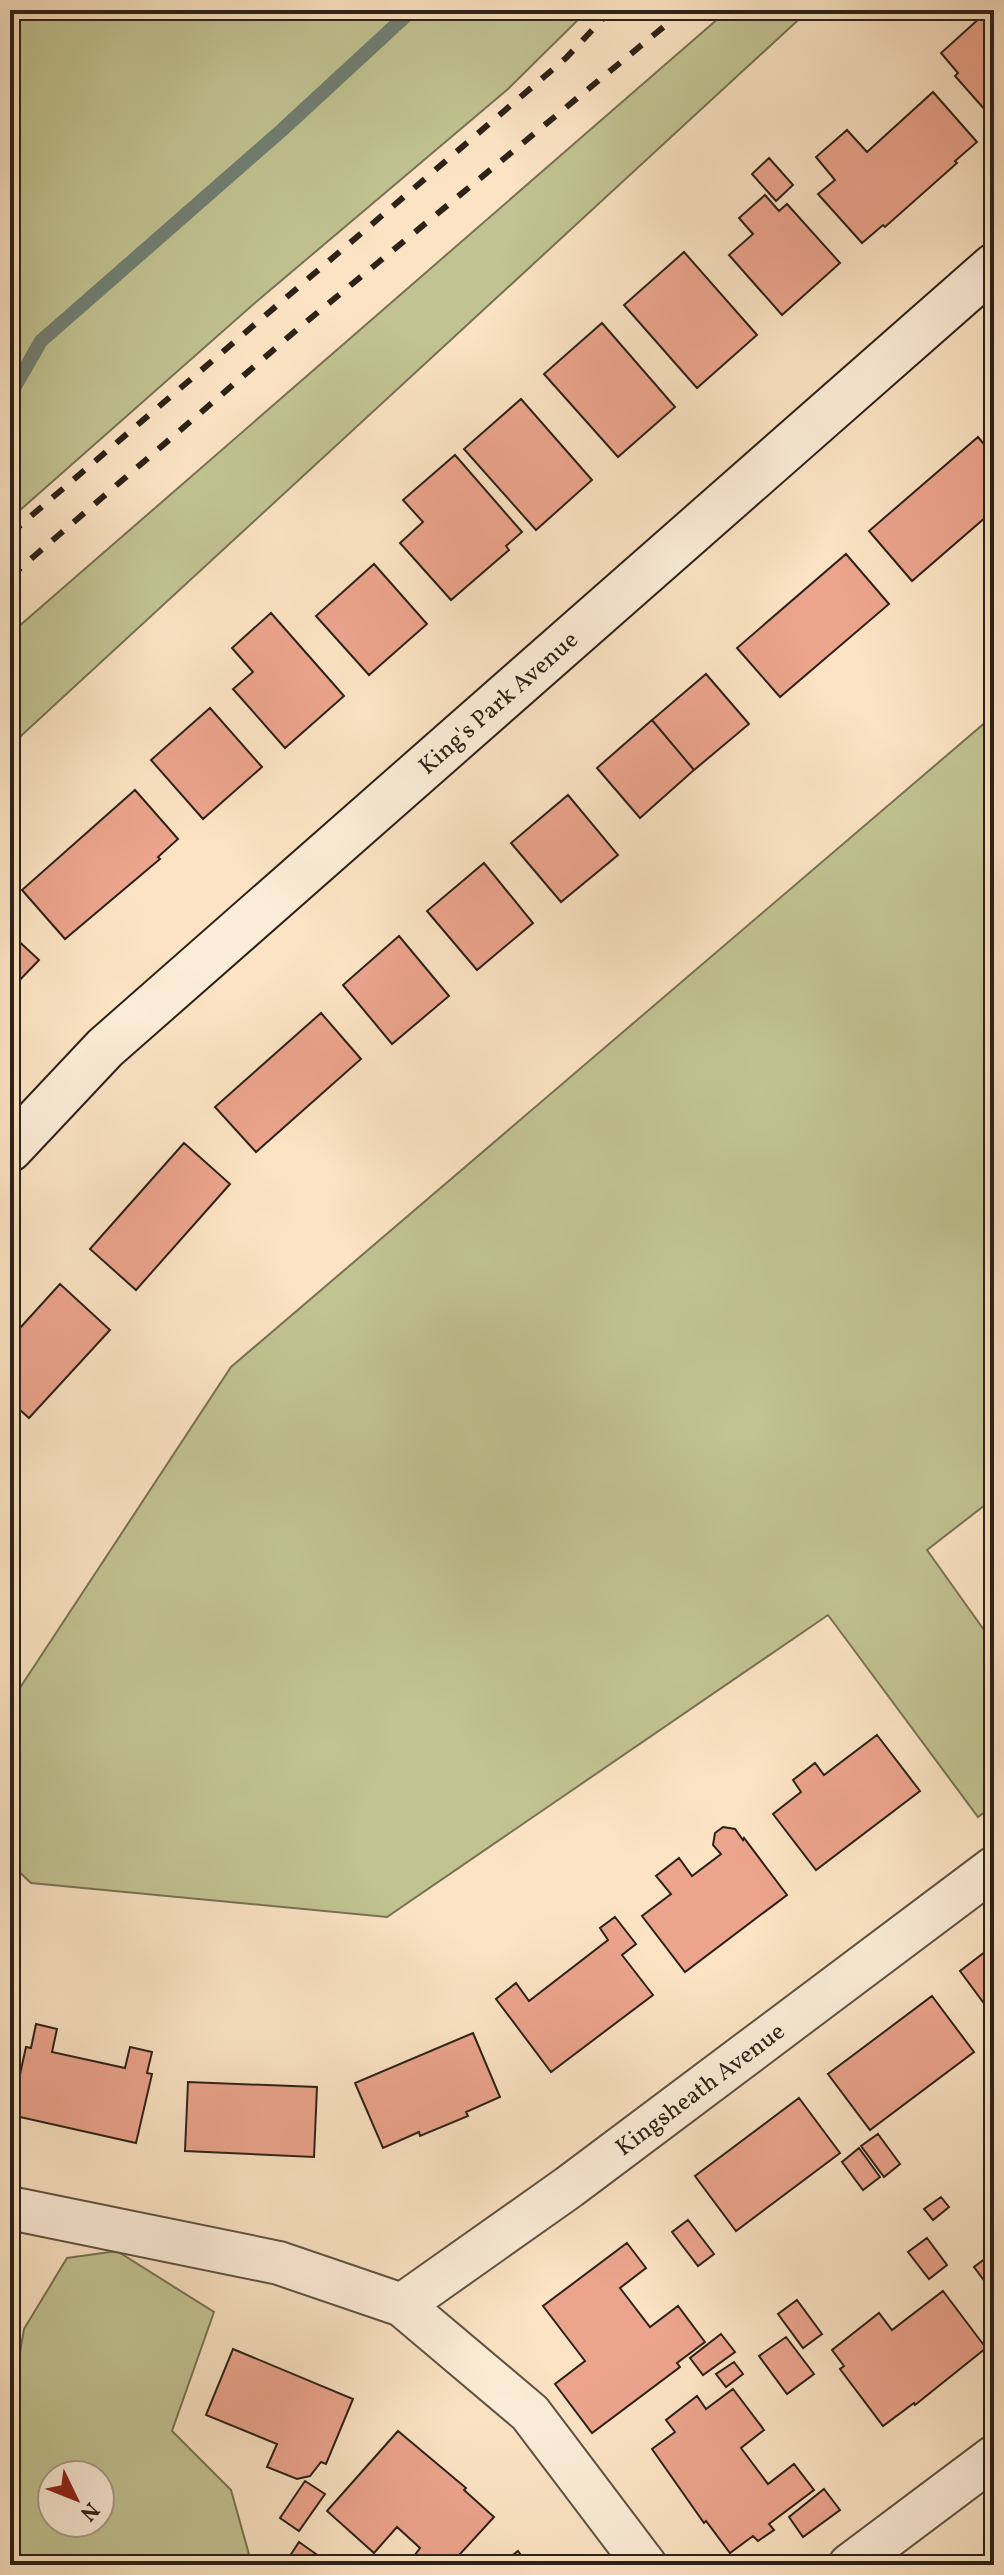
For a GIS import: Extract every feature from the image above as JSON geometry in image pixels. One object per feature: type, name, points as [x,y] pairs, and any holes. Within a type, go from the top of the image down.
[{"type":"main road","name":"King's Park Avenue","points":[[10,1149],[117,1038],[994,266]]},
{"type":"street","name":"Kingsheath Avenue","points":[[402,2305],[569,2187],[994,1868]]},
{"type":"street","points":[[10,2208],[279,2263],[402,2305],[530,2413],[645,2565]]},
{"type":"street","points":[[850,2565],[994,2457]]},
{"type":"green space","points":[[10,10],[588,10],[508,89],[256,302],[10,519]]},
{"type":"green space","points":[[728,10],[809,10],[10,746],[10,634]]},
{"type":"green space","points":[[994,715],[994,1498],[927,1550],[994,1644],[994,1805],[978,1817],[828,1615],[387,1917],[31,1883],[10,1863],[10,1703],[231,1367]]},
{"type":"green space","points":[[117,2251],[214,2312],[172,2431],[231,2490],[252,2565],[10,2565],[10,2379],[16,2376],[24,2329],[67,2258]]},
{"type":"building","points":[[982,16],[994,29],[994,120],[955,76],[958,73],[941,53]]},
{"type":"building","points":[[933,92],[977,142],[885,227],[883,225],[862,243],[818,194],[835,180],[816,157],[847,130],[867,152]]},
{"type":"building","points":[[769,158],[793,185],[776,201],[752,174]]},
{"type":"building","points":[[765,195],[779,211],[787,204],[840,263],[782,315],[729,255],[753,234],[739,218]]},
{"type":"building","points":[[684,252],[757,335],[697,388],[624,305]]},
{"type":"building","points":[[602,323],[675,407],[618,457],[544,374]]},
{"type":"building","points":[[521,399],[592,480],[536,530],[464,449]]},
{"type":"building","points":[[978,437],[994,456],[994,510],[912,581],[869,531]]},
{"type":"building","points":[[455,455],[522,532],[506,546],[509,550],[451,600],[400,543],[423,522],[403,500]]},
{"type":"building","points":[[846,554],[889,604],[780,697],[737,648]]},
{"type":"building","points":[[374,564],[427,624],[369,675],[316,616]]},
{"type":"building","points":[[271,613],[344,696],[285,748],[233,689],[253,672],[232,648]]},
{"type":"building","points":[[706,674],[749,724],[694,770],[652,720]]},
{"type":"building","points":[[210,708],[262,767],[203,819],[151,760]]},
{"type":"building","points":[[652,720],[694,770],[640,818],[597,768]]},
{"type":"building","points":[[135,790],[178,839],[158,857],[160,859],[65,939],[22,890]]},
{"type":"building","points":[[568,795],[618,855],[561,902],[511,843]]},
{"type":"building","points":[[484,863],[533,923],[477,970],[427,911]]},
{"type":"building","points":[[10,933],[39,960],[13,987],[16,990],[10,996]]},
{"type":"building","points":[[399,936],[449,996],[392,1044],[343,985]]},
{"type":"building","points":[[321,1013],[361,1059],[256,1152],[215,1107]]},
{"type":"building","points":[[184,1143],[230,1184],[136,1290],[90,1249]]},
{"type":"building","points":[[60,1284],[110,1330],[29,1418],[10,1401],[10,1339]]},
{"type":"building","points":[[877,1735],[920,1791],[816,1870],[773,1814],[801,1792],[793,1780],[815,1763],[824,1775]]},
{"type":"building","points":[[723,1827],[735,1829],[744,1838],[787,1895],[685,1972],[642,1916],[671,1894],[656,1876],[679,1858],[692,1876],[721,1854],[713,1845],[715,1833]]},
{"type":"building","points":[[615,1917],[636,1944],[622,1955],[653,1995],[551,2072],[496,1999],[516,1983],[529,2001],[608,1940],[600,1928]]},
{"type":"building","points":[[994,1945],[994,2017],[960,1971]]},
{"type":"building","points":[[932,1996],[974,2052],[870,2130],[828,2074]]},
{"type":"building","points":[[36,2024],[57,2029],[52,2052],[125,2068],[130,2047],[152,2052],[147,2073],[152,2074],[136,2143],[11,2115],[26,2047],[31,2048]]},
{"type":"building","points":[[473,2033],[500,2097],[466,2112],[468,2116],[383,2148],[355,2083]]},
{"type":"building","points":[[188,2082],[317,2087],[314,2157],[185,2151]]},
{"type":"building","points":[[799,2098],[840,2153],[736,2231],[695,2176]]},
{"type":"building","points":[[878,2134],[900,2164],[884,2177],[861,2146]]},
{"type":"building","points":[[859,2148],[880,2177],[863,2190],[842,2162]]},
{"type":"building","points":[[941,2197],[949,2207],[933,2220],[924,2209]]},
{"type":"building","points":[[688,2220],[714,2254],[698,2266],[672,2232]]},
{"type":"building","points":[[927,2238],[947,2265],[929,2279],[908,2252]]},
{"type":"building","points":[[627,2243],[646,2268],[620,2288],[650,2327],[678,2306],[705,2342],[677,2363],[680,2367],[592,2433],[555,2384],[585,2361],[543,2306]]},
{"type":"building","points":[[994,2252],[994,2294],[974,2267]]},
{"type":"building","points":[[943,2291],[986,2348],[915,2405],[883,2426],[840,2369],[844,2366],[832,2350],[879,2313],[892,2330]]},
{"type":"building","points":[[797,2300],[822,2334],[803,2348],[778,2314]]},
{"type":"building","points":[[721,2334],[735,2352],[703,2375],[690,2358]]},
{"type":"building","points":[[786,2337],[814,2374],[787,2394],[759,2356]]},
{"type":"building","points":[[233,2349],[353,2399],[326,2464],[321,2462],[310,2476],[297,2479],[267,2467],[277,2444],[206,2415]]},
{"type":"building","points":[[734,2362],[743,2374],[726,2387],[716,2374]]},
{"type":"building","points":[[733,2389],[764,2430],[741,2448],[768,2484],[794,2464],[814,2490],[769,2524],[774,2530],[758,2541],[753,2536],[730,2553],[706,2521],[704,2523],[652,2449],[675,2432],[666,2420],[697,2396],[706,2409]]},
{"type":"building","points":[[398,2431],[466,2488],[464,2490],[494,2517],[450,2565],[419,2565],[412,2559],[420,2548],[397,2527],[374,2553],[327,2511]]},
{"type":"building","points":[[305,2481],[325,2494],[299,2531],[280,2518]]},
{"type":"building","points":[[824,2489],[840,2510],[803,2537],[789,2517]]},
{"type":"building","points":[[299,2542],[323,2559],[319,2565],[284,2565]]},
{"type":"building","points":[[518,2551],[528,2565],[500,2565]]},
{"type":"waterway","points":[[10,395],[41,341],[282,130],[412,10]]},
{"type":"railway","points":[[10,534],[566,58],[611,10]]},
{"type":"railway","points":[[10,577],[300,327],[684,10]]}]
